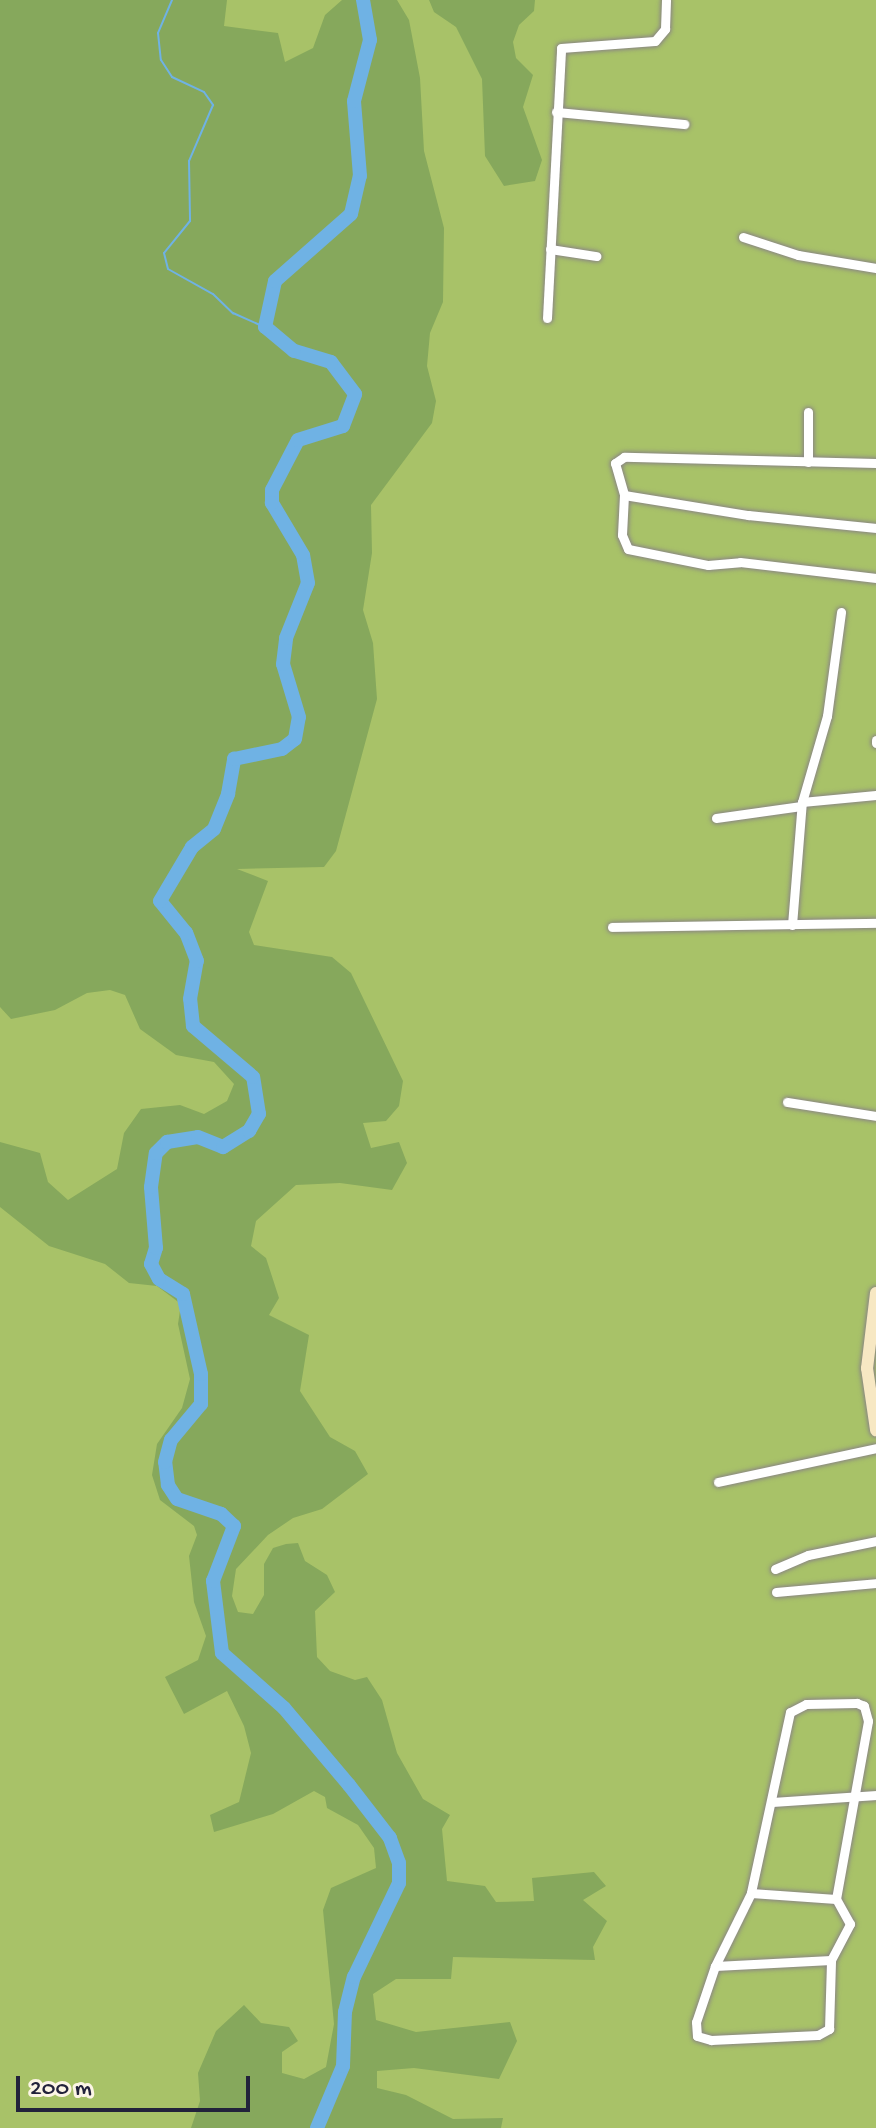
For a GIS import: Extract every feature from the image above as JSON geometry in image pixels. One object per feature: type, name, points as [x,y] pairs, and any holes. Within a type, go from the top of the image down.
[{"type":"main road","points":[[876,1293],[867,1368],[876,1430]]},
{"type":"street","points":[[547,318],[561,48],[655,41],[665,29],[666,0]]},
{"type":"street","points":[[556,112],[684,124]]},
{"type":"street","points":[[743,237],[798,255],[876,268]]},
{"type":"street","points":[[550,249],[596,256]]},
{"type":"street","points":[[808,412],[808,462]]},
{"type":"street","points":[[876,463],[624,457],[615,463],[624,495],[623,544],[637,553],[708,565],[740,562],[876,578]]},
{"type":"street","points":[[624,495],[748,515],[876,528]]},
{"type":"street","points":[[792,925],[802,804],[827,716],[841,612]]},
{"type":"street","points":[[716,818],[876,795]]},
{"type":"street","points":[[612,927],[876,923]]},
{"type":"street","points":[[787,1102],[876,1116]]},
{"type":"street","points":[[718,1482],[876,1448]]},
{"type":"street","points":[[775,1569],[808,1555],[876,1541]]},
{"type":"street","points":[[776,1592],[876,1583]]},
{"type":"street","points":[[806,1704],[864,1706],[868,1721],[836,1899],[850,1924],[831,1960],[831,2023],[824,2033],[703,2039],[696,2022],[715,1966],[751,1893],[773,1802],[786,1719],[806,1704]]},
{"type":"street","points":[[773,1802],[876,1795]]},
{"type":"street","points":[[751,1893],[836,1899]]},
{"type":"street","points":[[715,1966],[831,1960]]},
{"type":"green space","points":[[0,0],[876,0],[876,2128],[0,2128]]},
{"type":"green space","points":[[0,0],[227,0],[224,26],[278,33],[285,62],[313,48],[325,15],[342,0],[397,0],[409,20],[420,78],[424,151],[444,228],[443,302],[430,333],[427,366],[436,401],[432,423],[371,505],[372,553],[363,610],[373,643],[377,699],[336,851],[324,867],[237,869],[268,881],[249,932],[254,945],[332,957],[351,973],[403,1081],[399,1106],[386,1121],[363,1123],[371,1148],[399,1142],[407,1163],[392,1190],[340,1183],[296,1185],[256,1221],[251,1246],[266,1258],[279,1298],[269,1315],[309,1335],[300,1391],[330,1437],[355,1451],[368,1474],[322,1509],[293,1518],[268,1535],[236,1569],[232,1596],[238,1612],[253,1614],[264,1595],[264,1564],[273,1548],[286,1544],[298,1543],[305,1561],[327,1575],[335,1592],[315,1611],[317,1657],[330,1671],[355,1680],[367,1677],[382,1700],[397,1753],[423,1799],[450,1815],[442,1829],[447,1881],[485,1886],[496,1902],[534,1901],[532,1878],[594,1872],[606,1886],[583,1900],[607,1921],[593,1947],[595,1960],[453,1957],[451,1979],[396,1979],[373,1994],[376,2020],[416,2032],[510,2022],[517,2041],[499,2079],[414,2068],[377,2071],[377,2088],[406,2095],[453,2119],[503,2118],[501,2128],[191,2128],[200,2101],[198,2073],[216,2031],[244,2005],[261,2023],[289,2027],[298,2041],[282,2052],[282,2073],[304,2079],[326,2067],[334,2024],[323,1910],[331,1888],[376,1868],[374,1848],[358,1825],[327,1808],[325,1797],[314,1791],[273,1814],[214,1832],[210,1815],[239,1802],[251,1753],[244,1726],[227,1691],[184,1714],[165,1677],[198,1660],[206,1636],[194,1602],[189,1556],[197,1535],[194,1526],[160,1500],[152,1475],[157,1444],[182,1408],[190,1379],[178,1324],[181,1304],[157,1286],[129,1283],[105,1264],[49,1246],[0,1207],[0,1142],[40,1153],[48,1182],[68,1200],[117,1169],[124,1133],[141,1109],[180,1105],[204,1114],[227,1101],[234,1084],[214,1062],[176,1055],[140,1029],[125,995],[110,990],[87,993],[55,1010],[11,1019],[0,1007]]},
{"type":"green space","points":[[429,0],[535,0],[534,11],[519,25],[513,42],[516,58],[533,75],[523,107],[542,160],[535,181],[504,186],[485,156],[482,79],[456,27],[434,12]]},
{"type":"waterway","points":[[172,0],[158,33],[161,60],[172,77],[204,92],[213,105],[189,161],[190,221],[164,253],[168,269],[213,294],[233,313],[265,327]]},
{"type":"waterway","points":[[317,2128],[343,2066],[345,2012],[354,1977],[399,1883],[399,1863],[390,1838],[349,1785],[284,1708],[222,1653],[213,1581],[234,1526],[221,1514],[177,1499],[168,1485],[165,1462],[171,1440],[201,1404],[201,1374],[183,1294],[159,1279],[151,1264],[156,1248],[151,1187],[156,1153],[167,1142],[198,1137],[223,1147],[249,1131],[259,1114],[253,1077],[193,1026],[190,999],[197,961],[186,933],[160,901],[192,847],[214,829],[228,794],[234,759],[282,749],[295,739],[299,717],[283,664],[286,638],[308,583],[303,555],[272,503],[272,490],[298,440],[343,426],[355,394],[331,362],[294,351],[265,327],[275,281],[351,214],[360,176],[354,101],[370,40],[363,0]]}]
